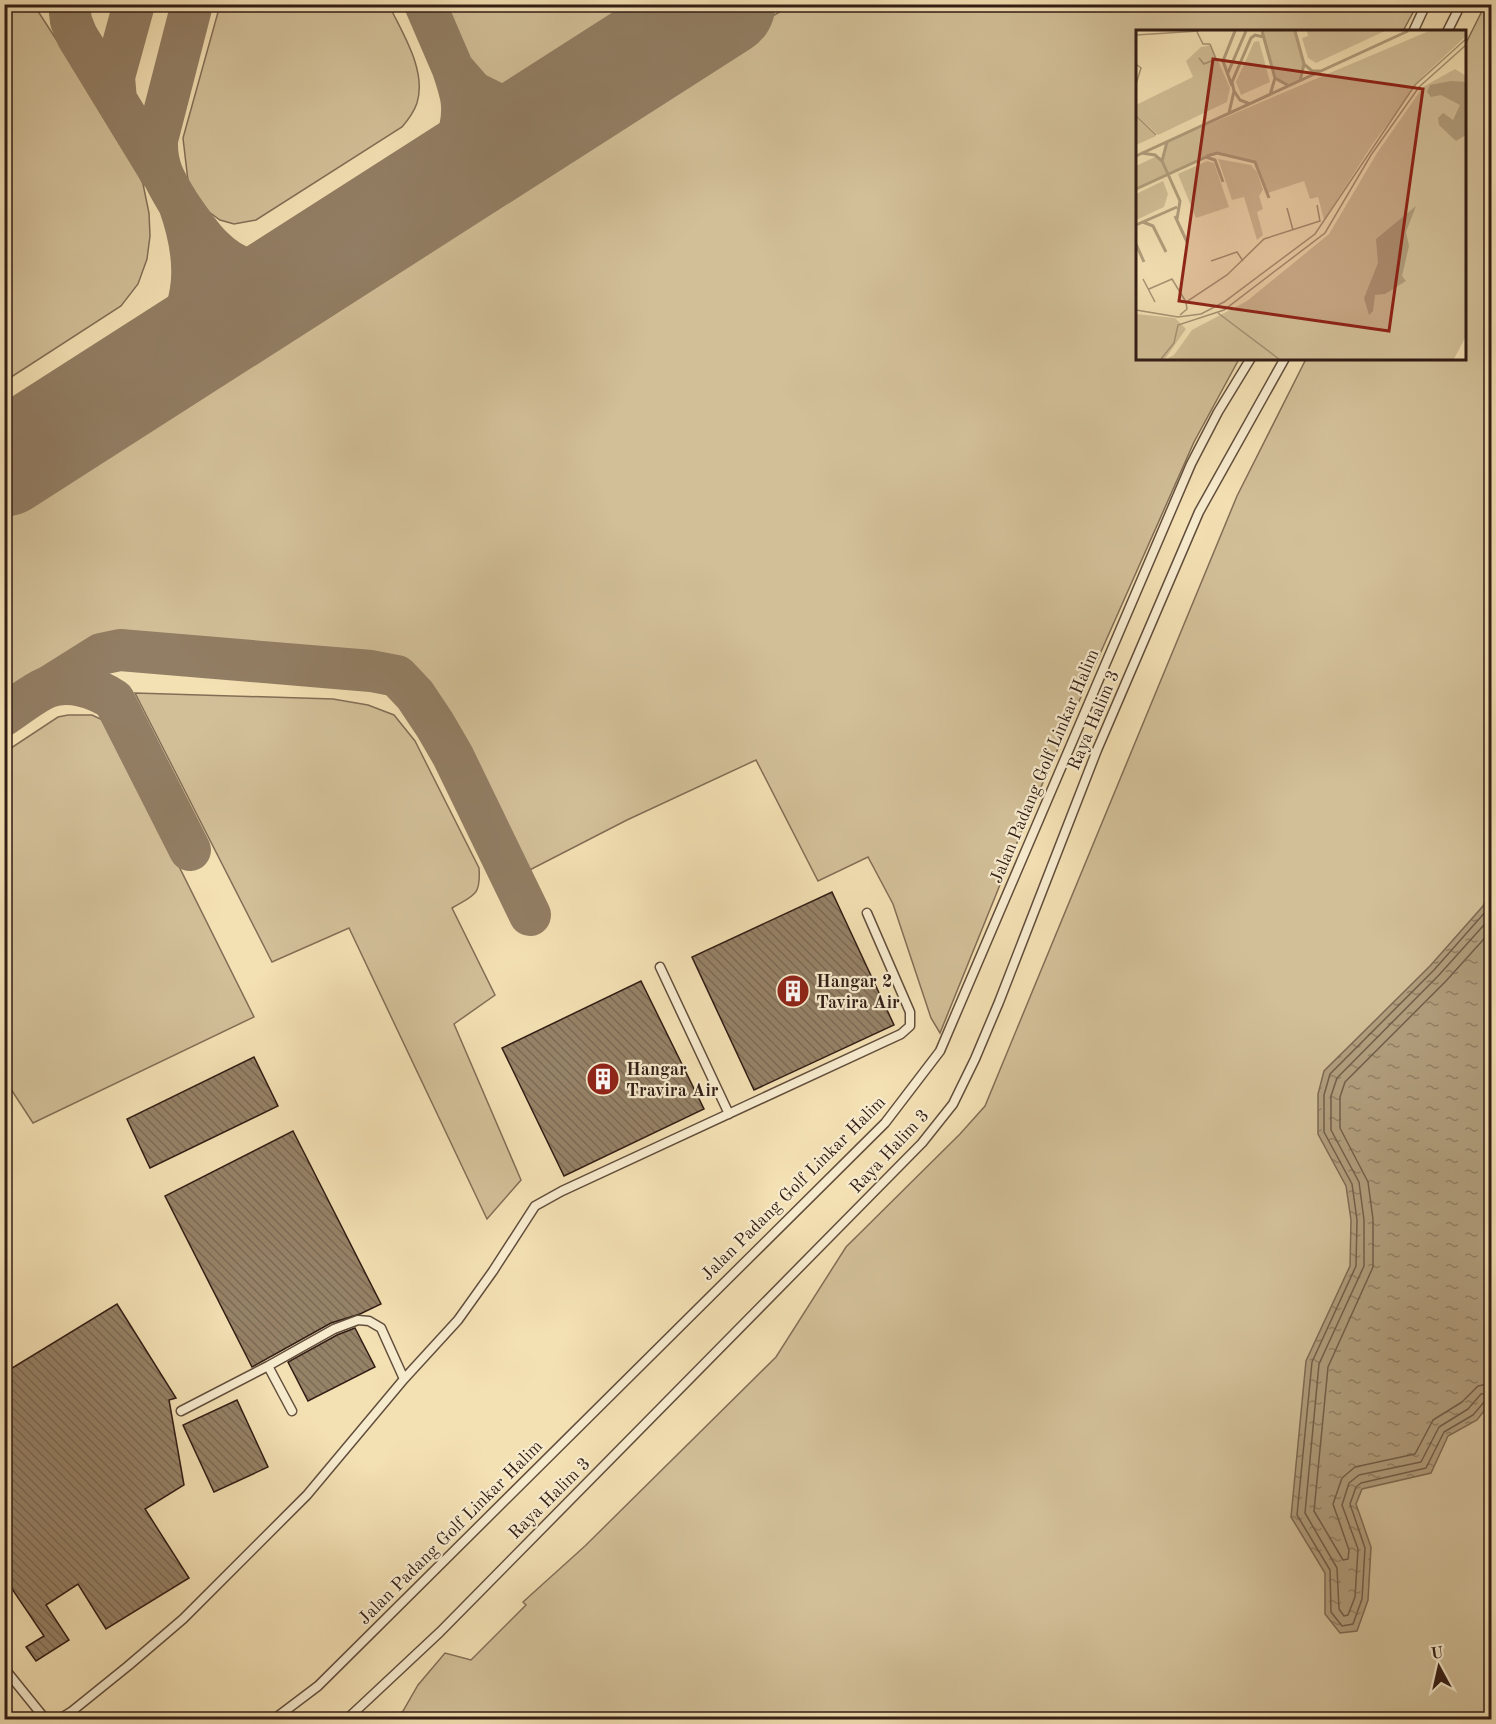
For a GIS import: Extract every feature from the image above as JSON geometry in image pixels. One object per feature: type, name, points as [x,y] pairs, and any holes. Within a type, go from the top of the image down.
[{"type":"lane","points":[[1414,30],[1426,4]]},
{"type":"lane","points":[[1448,30],[1461,4]]},
{"type":"lane","name":"Jalan Padang Golf Linkar Halim","points":[[273,1719],[326,1678],[885,1123],[940,1051],[1191,464],[1218,412],[1250,360]]},
{"type":"lane","name":"Raya Halim 3","points":[[346,1719],[440,1632],[889,1177],[922,1143],[953,1104],[999,1002],[1097,750],[1199,512],[1284,360]]},
{"type":"lane","points":[[58,1719],[71,1712],[175,1626],[307,1495],[404,1379],[458,1320],[535,1206],[562,1191],[901,1034],[910,1026],[910,1012],[867,913]]},
{"type":"lane","points":[[660,967],[729,1114]]},
{"type":"lane","points":[[181,1411],[334,1329],[358,1320],[369,1321],[381,1328],[404,1379]]},
{"type":"lane","points":[[268,1366],[292,1411]]},
{"type":"lane","points":[[4,1668],[46,1719]]},
{"type":"shaded area","points":[[5,5],[34,5],[126,147],[143,184],[149,213],[150,236],[147,259],[138,284],[121,306],[5,381]]},
{"type":"shaded area","points":[[220,5],[389,5],[412,52],[419,78],[417,103],[413,113],[402,127],[256,220],[234,224],[220,220],[209,212],[195,195],[188,181],[183,138]]},
{"type":"shaded area","points":[[425,5],[651,5],[649,18],[628,65],[556,111],[509,110],[473,92],[453,69]]},
{"type":"shaded area","points":[[791,5],[1417,5],[1404,30],[1136,30],[1136,360],[1238,360],[1194,442],[1025,823],[940,1033],[931,1018],[893,904],[868,857],[818,881],[756,760],[627,820],[516,877],[504,862],[463,777],[415,695],[397,676],[371,671],[101,654],[5,716],[5,475]]},
{"type":"shaded area","points":[[1485,5],[1491,5],[1491,1719],[392,1720],[403,1711],[418,1685],[445,1653],[471,1660],[526,1605],[523,1602],[585,1546],[776,1357],[846,1247],[960,1134],[985,1106],[1237,496],[1305,360],[1466,360],[1466,43]]},
{"type":"shaded area","points":[[135,693],[333,699],[368,705],[394,715],[415,741],[479,868],[477,890],[452,908],[495,995],[454,1024],[521,1180],[487,1219],[349,928],[272,962]]},
{"type":"shaded area","points":[[92,715],[107,722],[254,1017],[33,1123],[5,1080],[5,752],[58,717]]},
{"type":"water","points":[[1491,887],[1491,1402],[1477,1420],[1448,1436],[1431,1473],[1362,1489],[1356,1504],[1371,1547],[1368,1600],[1357,1631],[1340,1633],[1325,1614],[1325,1573],[1291,1517],[1306,1361],[1350,1266],[1351,1220],[1346,1186],[1318,1134],[1318,1094],[1324,1071],[1430,966],[1483,906]]},
{"type":"building","name":"Hangar 2 Tavira Air","points":[[832,892],[894,1025],[754,1090],[692,957]]},
{"type":"building","name":"Hangar Travira Air","points":[[641,981],[704,1109],[564,1176],[502,1048]]},
{"type":"building","points":[[254,1057],[278,1106],[150,1168],[127,1119]]},
{"type":"building","points":[[293,1131],[381,1304],[360,1314],[331,1323],[252,1367],[165,1196]]},
{"type":"building","points":[[117,1304],[176,1398],[169,1400],[184,1485],[145,1509],[189,1578],[106,1629],[78,1584],[46,1605],[69,1640],[36,1661],[26,1647],[44,1636],[4,1577],[4,1373]]},
{"type":"building","points":[[355,1328],[375,1367],[308,1401],[288,1362],[337,1335]]},
{"type":"building","points":[[237,1400],[268,1467],[214,1492],[183,1425]]},
{"type":"taxiway","points":[[69,4],[71,21],[77,36],[160,172]]},
{"type":"taxiway","points":[[116,100],[114,77],[134,4]]},
{"type":"taxiway","points":[[179,204],[162,174],[157,140],[192,4]]},
{"type":"taxiway","points":[[425,4],[453,69]]},
{"type":"taxiway","points":[[628,65],[649,18],[651,4]]},
{"type":"taxiway","points":[[432,191],[450,158],[459,134],[461,97],[453,69],[473,92],[509,110],[556,111]]},
{"type":"taxiway","points":[[166,361],[183,321],[192,284],[190,247],[179,204],[209,244],[238,266],[269,273],[302,274]]},
{"type":"taxiway","points":[[50,686],[101,654],[120,650],[371,671],[397,676],[415,695],[453,756],[530,915]]},
{"type":"taxiway","points":[[4,715],[37,693],[56,685],[82,686],[114,700],[190,850]]},
{"type":"runway","points":[[4,464],[723,4]]},
{"type":"place","name":"Hangar 2 Tavira Air","points":[[793,991]]},
{"type":"place","name":"Hangar Travira Air","points":[[603,1079]]}]
